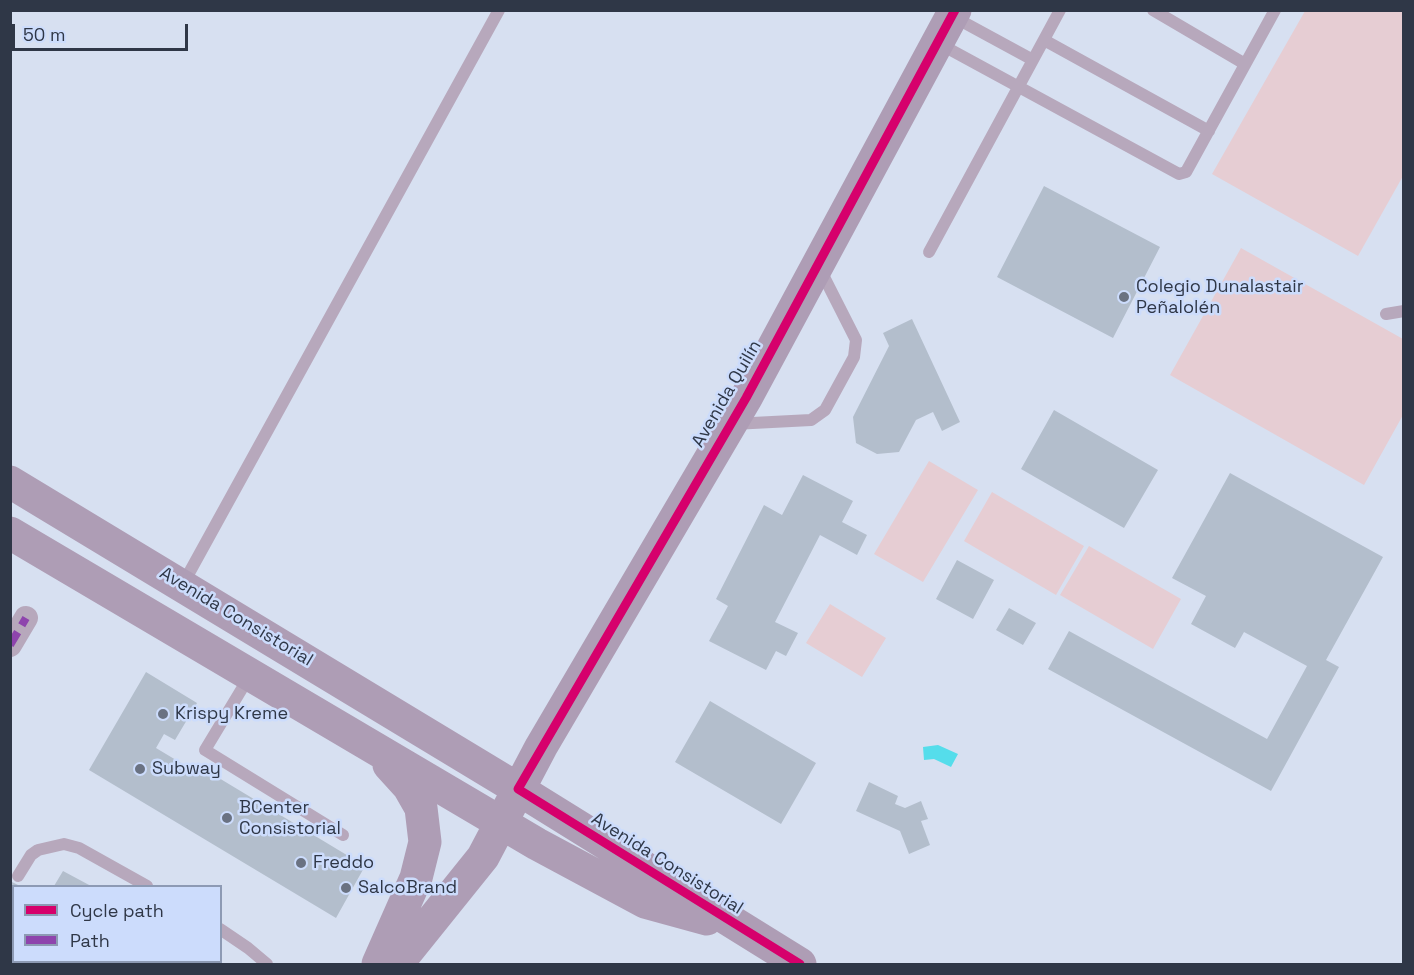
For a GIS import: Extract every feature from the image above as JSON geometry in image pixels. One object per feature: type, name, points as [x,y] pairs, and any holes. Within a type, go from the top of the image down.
[{"type":"main road","name":"Avenida Quilín","points":[[397,964],[463,885],[483,857],[518,789],[730,424],[948,23]]},
{"type":"main road","name":"Avenida Consistorial","points":[[10,482],[183,584],[800,964]]},
{"type":"main road","points":[[54,558],[55,546],[61,536],[69,528],[80,524]]},
{"type":"main road","name":"Avenida Consistorial","points":[[10,532],[500,823],[645,902],[735,926]]},
{"type":"main road","points":[[369,744],[409,787],[422,808],[425,825],[422,862],[378,964]]},
{"type":"main road","name":"Avenida Quilín","points":[[422,964],[463,885]]},
{"type":"street","points":[[10,645],[26,618]]},
{"type":"lane","points":[[183,584],[499,10]]},
{"type":"lane","points":[[928,252],[1060,10]]},
{"type":"lane","points":[[1153,10],[1245,64]]},
{"type":"lane","points":[[948,23],[1019,87],[1179,174],[1186,172],[1274,11]]},
{"type":"lane","points":[[948,23],[1033,60]]},
{"type":"lane","points":[[1044,40],[1209,130]]},
{"type":"lane","points":[[730,424],[812,420],[825,410],[854,357],[856,340],[818,265]]},
{"type":"lane","points":[[1386,314],[1404,311]]},
{"type":"lane","points":[[251,674],[205,750],[343,835]]},
{"type":"lane","points":[[18,876],[38,850],[64,844],[79,848],[145,885]]},
{"type":"lane","points":[[222,929],[267,964]]},
{"type":"shaded area","points":[[1305,11],[1403,11],[1403,176],[1358,256],[1212,174]]},
{"type":"shaded area","points":[[1241,248],[1403,339],[1403,415],[1364,485],[1170,375]]},
{"type":"shaded area","points":[[929,461],[978,490],[923,582],[874,554]]},
{"type":"shaded area","points":[[992,492],[1084,546],[1056,595],[964,541]]},
{"type":"shaded area","points":[[1089,546],[1181,599],[1153,649],[1060,595]]},
{"type":"shaded area","points":[[830,604],[886,638],[862,677],[806,643]]},
{"type":"water","points":[[938,745],[958,754],[951,767],[934,759],[924,760],[923,747]]},
{"type":"building","points":[[1044,186],[1160,247],[1113,338],[997,277]]},
{"type":"building","points":[[912,319],[960,422],[942,431],[933,412],[916,420],[899,452],[877,454],[856,443],[853,417],[889,346],[883,333]]},
{"type":"building","points":[[1054,410],[1158,470],[1124,528],[1021,469]]},
{"type":"building","points":[[1230,473],[1383,557],[1326,660],[1339,667],[1271,791],[1048,669],[1069,631],[1267,739],[1307,666],[1244,632],[1235,648],[1191,624],[1206,596],[1172,578]]},
{"type":"building","points":[[803,475],[853,501],[842,522],[867,535],[857,555],[820,535],[775,622],[798,633],[786,656],[776,651],[766,670],[709,641],[728,606],[716,599],[764,505],[782,515]]},
{"type":"building","points":[[957,560],[994,580],[973,619],[936,599]]},
{"type":"building","points":[[1009,608],[1036,623],[1023,645],[996,630]]},
{"type":"building","name":"BCenter Consistorial","points":[[146,672],[197,703],[175,740],[164,734],[156,748],[191,769],[194,763],[365,866],[336,918],[89,770]]},
{"type":"building","points":[[710,701],[816,763],[781,824],[675,762]]},
{"type":"building","points":[[869,782],[898,796],[895,804],[905,808],[921,801],[928,819],[921,821],[930,845],[909,854],[900,831],[856,811]]},
{"type":"building","points":[[63,871],[89,885],[55,885]]},
{"type":"building","points":[[12,882],[18,885],[12,885],[12,963],[159,964],[10,964]]},
{"type":"marked path","points":[[10,645],[26,618]]},
{"type":"cycle path","points":[[800,964],[518,789],[746,398],[955,10]]},
{"type":"place","name":"Colegio Dunalastair Peñalolén","points":[[1124,297]]},
{"type":"place","name":"Krispy Kreme","points":[[163,714]]},
{"type":"place","name":"Subway","points":[[140,769]]},
{"type":"place","name":"BCenter Consistorial","points":[[227,818]]},
{"type":"place","name":"Freddo","points":[[301,863]]},
{"type":"place","name":"SalcoBrand","points":[[346,888]]}]
